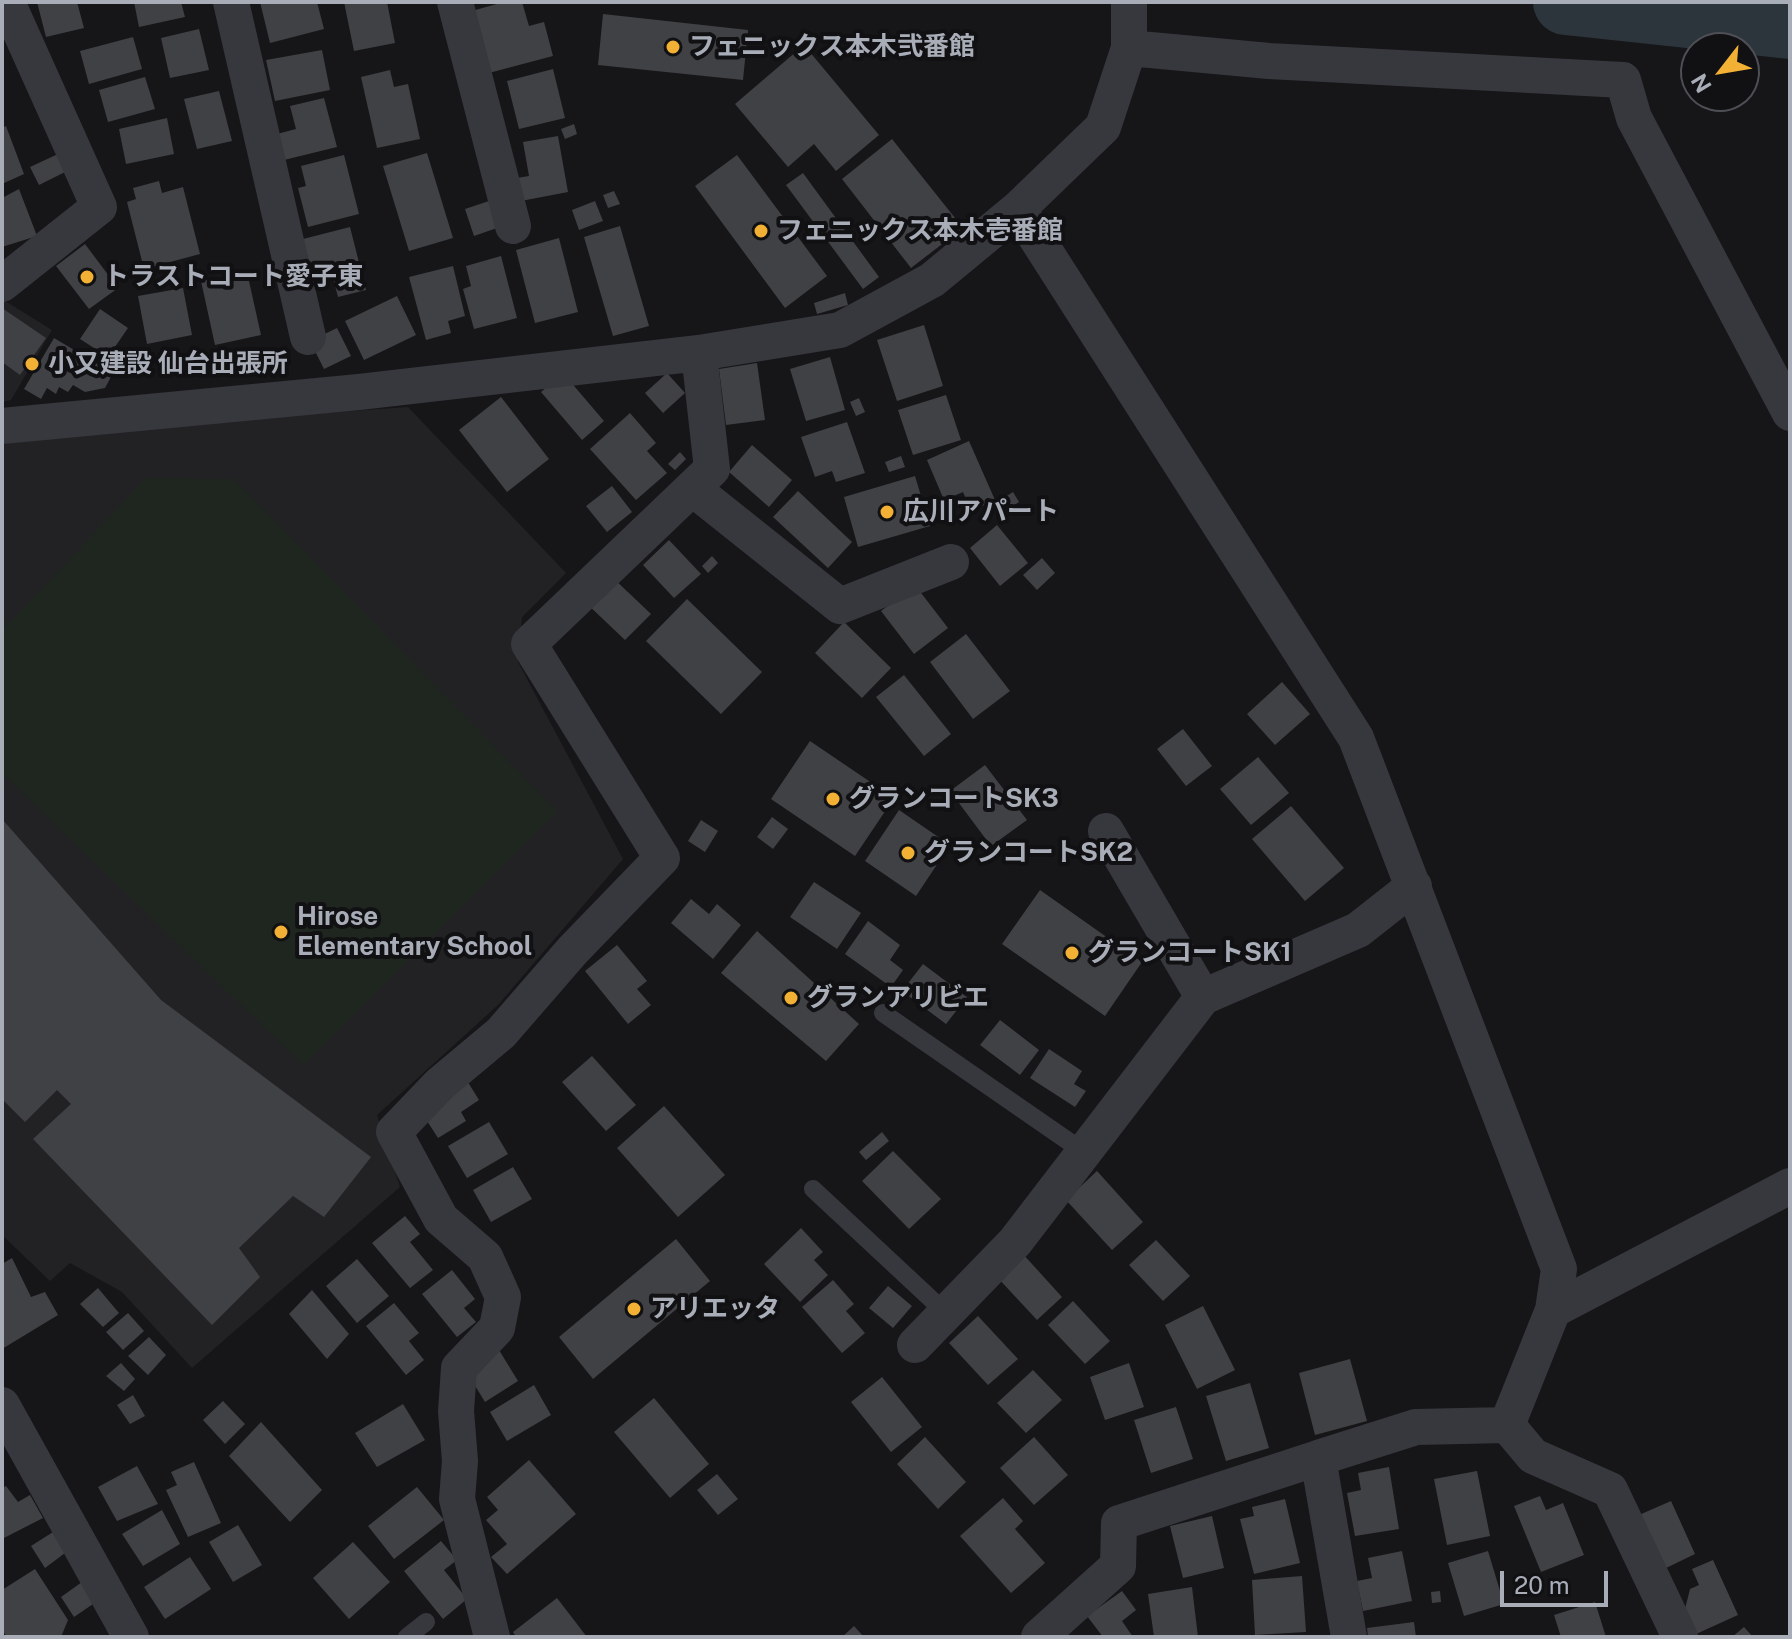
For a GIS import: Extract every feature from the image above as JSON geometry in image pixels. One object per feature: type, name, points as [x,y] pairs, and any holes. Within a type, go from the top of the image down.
[{"type":"street","points":[[2,284],[99,207],[7,2]]},
{"type":"street","points":[[231,2],[308,337]]},
{"type":"street","points":[[455,2],[513,226]]},
{"type":"street","points":[[2,426],[359,392],[699,353],[840,330],[932,280],[1018,209],[1103,127],[1129,48],[1129,2]]},
{"type":"street","points":[[1129,48],[1269,61],[1623,80],[1634,118],[1790,413]]},
{"type":"street","points":[[1018,209],[1356,738],[1559,1269],[1553,1310],[1507,1425]]},
{"type":"street","points":[[492,1637],[457,1499],[460,1461],[456,1411],[459,1368],[497,1328],[503,1297],[485,1257],[441,1219],[394,1132],[440,1084],[501,1033],[573,950],[662,858],[529,644],[712,469],[699,353]]},
{"type":"street","points":[[692,488],[840,606],[951,562]]},
{"type":"street","points":[[1106,831],[1203,997]]},
{"type":"street","points":[[915,1345],[1015,1242],[1203,997],[1358,930],[1414,886]]},
{"type":"street","points":[[1553,1310],[1790,1186]]},
{"type":"street","points":[[2,1405],[131,1637]]},
{"type":"street","points":[[1039,1637],[1118,1566],[1119,1523],[1416,1427],[1507,1425]]},
{"type":"street","points":[[1507,1425],[1533,1456],[1610,1490],[1680,1637]]},
{"type":"street","points":[[1318,1458],[1349,1637]]},
{"type":"lane","points":[[883,1013],[1084,1152]]},
{"type":"lane","points":[[813,1189],[946,1313]]},
{"type":"lane","points":[[407,1637],[426,1622]]},
{"type":"shaded area","points":[[2,299],[52,330],[11,400],[2,402]]},
{"type":"shaded area","name":"Hirose Elementary School","points":[[408,407],[566,573],[522,617],[518,662],[623,859],[498,1005],[377,1115],[400,1187],[192,1368],[122,1292],[70,1263],[50,1281],[2,1235],[2,444],[212,421]]},
{"type":"shaded area","points":[[146,478],[234,479],[557,811],[303,1065],[2,773],[2,631]]},
{"type":"building","points":[[37,2],[77,2],[84,28],[46,37]]},
{"type":"building","points":[[134,2],[181,2],[185,17],[139,27]]},
{"type":"building","points":[[260,2],[317,2],[324,29],[270,43]]},
{"type":"building","points":[[344,2],[387,2],[395,43],[354,51]]},
{"type":"building","points":[[504,2],[522,2],[529,26],[544,22],[553,56],[485,74],[468,12]]},
{"type":"building","name":"フェニックス本木弐番館","points":[[603,14],[748,30],[743,80],[598,65]]},
{"type":"building","points":[[199,29],[209,70],[170,78],[161,38]]},
{"type":"building","points":[[133,37],[142,69],[89,84],[80,51]]},
{"type":"building","points":[[804,45],[879,135],[836,171],[814,144],[788,167],[735,104]]},
{"type":"building","points":[[322,50],[330,90],[275,101],[266,60]]},
{"type":"building","points":[[553,69],[565,118],[519,129],[507,81]]},
{"type":"building","points":[[390,70],[394,87],[408,84],[420,139],[377,148],[361,77]]},
{"type":"building","points":[[145,77],[155,109],[108,122],[99,90]]},
{"type":"building","points":[[219,91],[232,141],[197,149],[184,99]]},
{"type":"building","points":[[324,98],[337,147],[284,160],[277,134],[296,129],[290,106]]},
{"type":"building","points":[[167,118],[174,154],[126,164],[119,129]]},
{"type":"building","points":[[574,124],[577,134],[565,139],[561,129]]},
{"type":"building","points":[[6,126],[24,174],[2,184],[2,128]]},
{"type":"building","points":[[558,136],[568,192],[521,201],[517,178],[529,176],[523,142]]},
{"type":"building","points":[[892,139],[963,228],[911,268],[842,179]]},
{"type":"building","points":[[427,153],[453,238],[409,251],[383,166]]},
{"type":"building","points":[[58,154],[67,171],[39,185],[30,167]]},
{"type":"building","points":[[344,155],[359,214],[308,227],[298,188],[306,186],[301,166]]},
{"type":"building","name":"フェニックス本木壱番館","points":[[737,155],[827,276],[785,308],[695,186]]},
{"type":"building","points":[[803,173],[879,277],[863,289],[786,185]]},
{"type":"building","points":[[159,181],[162,193],[183,187],[200,254],[144,269],[127,202],[136,199],[133,188]]},
{"type":"building","points":[[19,189],[37,236],[2,247],[2,198]]},
{"type":"building","points":[[614,191],[620,204],[608,208],[603,195]]},
{"type":"building","points":[[489,201],[497,228],[474,236],[465,209]]},
{"type":"building","points":[[595,201],[603,221],[579,230],[572,210]]},
{"type":"building","points":[[620,226],[649,326],[613,336],[584,237]]},
{"type":"building","points":[[350,227],[366,290],[338,297],[333,278],[315,283],[303,239]]},
{"type":"building","points":[[559,238],[578,312],[535,323],[516,250]]},
{"type":"building","name":"トラストコート愛子東","points":[[85,244],[118,288],[89,309],[56,266]]},
{"type":"building","points":[[501,256],[517,318],[474,329],[463,289],[471,286],[466,266]]},
{"type":"building","points":[[453,266],[465,316],[448,321],[451,333],[426,340],[409,277]]},
{"type":"building","points":[[247,272],[261,335],[215,345],[201,281]]},
{"type":"building","points":[[183,288],[192,335],[147,344],[138,296]]},
{"type":"building","points":[[845,293],[848,305],[817,314],[814,303]]},
{"type":"building","points":[[397,296],[416,335],[364,360],[345,321]]},
{"type":"building","points":[[2,308],[46,338],[20,375],[2,362]]},
{"type":"building","points":[[100,309],[128,328],[108,357],[80,339]]},
{"type":"building","points":[[924,325],[943,386],[897,401],[877,340]]},
{"type":"building","points":[[337,328],[351,356],[324,369],[310,341]]},
{"type":"building","points":[[54,338],[113,373],[105,388],[85,392],[73,385],[68,392],[59,387],[56,394],[47,388],[41,399],[24,389]]},
{"type":"building","points":[[830,357],[845,410],[806,421],[790,369]]},
{"type":"building","points":[[757,363],[765,420],[726,425],[719,369]]},
{"type":"building","points":[[563,373],[604,421],[582,440],[541,392]]},
{"type":"building","points":[[667,373],[685,393],[663,413],[645,393]]},
{"type":"building","points":[[946,395],[961,440],[913,455],[898,410]]},
{"type":"building","points":[[501,397],[549,459],[507,492],[459,430]]},
{"type":"building","points":[[859,398],[865,412],[856,416],[850,402]]},
{"type":"building","points":[[630,413],[656,443],[647,451],[667,473],[636,500],[590,449]]},
{"type":"building","points":[[847,422],[865,473],[836,482],[832,471],[815,477],[801,437]]},
{"type":"building","points":[[969,441],[995,500],[971,511],[963,492],[944,500],[927,460]]},
{"type":"building","points":[[752,445],[792,480],[769,507],[729,472]]},
{"type":"building","points":[[680,452],[686,459],[675,470],[668,464]]},
{"type":"building","points":[[901,456],[905,467],[889,472],[885,462]]},
{"type":"building","name":"広川アパート","points":[[915,476],[930,526],[858,547],[844,497]]},
{"type":"building","points":[[612,486],[632,512],[607,532],[586,506]]},
{"type":"building","points":[[798,491],[852,542],[828,568],[773,517]]},
{"type":"building","points":[[1013,492],[1019,502],[1008,509],[1002,499]]},
{"type":"building","points":[[997,525],[1028,563],[1000,586],[970,548]]},
{"type":"building","points":[[669,540],[701,574],[674,598],[643,565]]},
{"type":"building","points":[[712,556],[718,563],[708,573],[702,566]]},
{"type":"building","points":[[1042,558],[1055,573],[1037,590],[1023,575]]},
{"type":"building","points":[[611,576],[651,614],[625,640],[585,602]]},
{"type":"building","points":[[915,585],[948,628],[914,654],[881,611]]},
{"type":"building","points":[[687,599],[762,672],[721,714],[646,641]]},
{"type":"building","points":[[844,622],[891,668],[862,698],[815,653]]},
{"type":"building","points":[[966,634],[1010,691],[973,719],[930,662]]},
{"type":"building","points":[[904,675],[951,734],[924,756],[876,697]]},
{"type":"building","points":[[1282,682],[1310,714],[1275,745],[1247,714]]},
{"type":"building","points":[[1183,729],[1212,766],[1186,786],[1157,749]]},
{"type":"building","name":"グランコートSK3","points":[[810,741],[894,798],[855,856],[771,799]]},
{"type":"building","points":[[1258,757],[1289,793],[1251,825],[1220,789]]},
{"type":"building","points":[[985,765],[1027,820],[991,846],[950,791]]},
{"type":"building","points":[[1291,806],[1344,868],[1305,901],[1252,839]]},
{"type":"building","name":"グランコートSK2","points":[[899,810],[950,845],[916,896],[865,861]]},
{"type":"building","points":[[772,817],[788,829],[773,849],[757,837]]},
{"type":"building","points":[[2,819],[161,1000],[371,1157],[324,1217],[293,1196],[239,1248],[260,1277],[212,1325],[33,1139],[71,1104],[57,1090],[25,1122],[2,1099]]},
{"type":"building","points":[[701,820],[718,831],[705,852],[688,841]]},
{"type":"building","points":[[814,882],[861,913],[837,949],[790,917]]},
{"type":"building","name":"グランコートSK1","points":[[1040,890],[1142,962],[1105,1016],[1002,944]]},
{"type":"building","points":[[691,899],[709,914],[717,904],[741,925],[713,959],[671,923]]},
{"type":"building","points":[[868,921],[900,945],[890,960],[903,970],[891,987],[845,954]]},
{"type":"building","name":"グランアリビエ","points":[[757,931],[859,1024],[826,1061],[721,973]]},
{"type":"building","points":[[617,945],[647,981],[637,989],[651,1005],[628,1024],[585,971]]},
{"type":"building","points":[[923,964],[967,997],[946,1024],[902,991]]},
{"type":"building","points":[[1000,1020],[1039,1050],[1020,1075],[980,1045]]},
{"type":"building","points":[[1049,1049],[1082,1071],[1074,1084],[1086,1091],[1075,1107],[1030,1078]]},
{"type":"building","points":[[592,1056],[636,1105],[606,1131],[562,1082]]},
{"type":"building","points":[[466,1079],[479,1100],[461,1112],[466,1121],[438,1138],[420,1110]]},
{"type":"building","points":[[664,1106],[725,1175],[678,1217],[617,1148]]},
{"type":"building","points":[[489,1122],[508,1154],[467,1178],[448,1146]]},
{"type":"building","points":[[882,1132],[889,1141],[866,1160],[859,1152]]},
{"type":"building","points":[[893,1151],[941,1199],[909,1229],[862,1181]]},
{"type":"building","points":[[513,1167],[532,1199],[491,1222],[473,1190]]},
{"type":"building","points":[[1097,1171],[1143,1222],[1112,1250],[1066,1200]]},
{"type":"building","points":[[405,1216],[420,1234],[410,1242],[433,1270],[410,1288],[372,1243]]},
{"type":"building","points":[[801,1228],[823,1252],[814,1260],[828,1275],[800,1302],[764,1264]]},
{"type":"building","name":"アリエッタ","points":[[676,1239],[710,1281],[593,1379],[559,1337]]},
{"type":"building","points":[[1156,1240],[1190,1276],[1163,1301],[1129,1265]]},
{"type":"building","points":[[1022,1253],[1062,1297],[1037,1320],[997,1277]]},
{"type":"building","points":[[12,1258],[31,1297],[45,1292],[58,1315],[2,1349],[2,1264]]},
{"type":"building","points":[[357,1259],[389,1296],[357,1323],[326,1286]]},
{"type":"building","points":[[452,1270],[475,1299],[464,1308],[476,1322],[457,1337],[422,1294]]},
{"type":"building","points":[[833,1280],[854,1304],[846,1311],[865,1333],[842,1353],[802,1307]]},
{"type":"building","points":[[888,1286],[912,1306],[893,1328],[869,1308]]},
{"type":"building","points":[[98,1288],[119,1313],[103,1327],[80,1304]]},
{"type":"building","points":[[312,1290],[349,1334],[327,1359],[289,1314]]},
{"type":"building","points":[[1073,1301],[1110,1341],[1085,1364],[1048,1325]]},
{"type":"building","points":[[394,1303],[419,1333],[409,1341],[424,1360],[406,1375],[366,1326]]},
{"type":"building","points":[[1203,1306],[1235,1370],[1197,1389],[1165,1325]]},
{"type":"building","points":[[128,1313],[144,1331],[123,1350],[106,1332]]},
{"type":"building","points":[[978,1316],[1018,1359],[988,1385],[949,1343]]},
{"type":"building","points":[[149,1337],[166,1355],[148,1375],[128,1356]]},
{"type":"building","points":[[499,1350],[518,1381],[485,1402],[466,1371]]},
{"type":"building","points":[[1350,1359],[1367,1421],[1315,1435],[1299,1373]]},
{"type":"building","points":[[121,1363],[135,1379],[124,1391],[106,1376]]},
{"type":"building","points":[[1129,1363],[1144,1407],[1105,1420],[1090,1377]]},
{"type":"building","points":[[1033,1370],[1062,1400],[1026,1433],[997,1403]]},
{"type":"building","points":[[882,1377],[922,1427],[891,1452],[851,1402]]},
{"type":"building","points":[[1250,1383],[1269,1448],[1226,1461],[1206,1396]]},
{"type":"building","points":[[534,1385],[551,1415],[507,1441],[490,1412]]},
{"type":"building","points":[[133,1395],[145,1416],[130,1424],[117,1405]]},
{"type":"building","points":[[654,1398],[709,1464],[670,1498],[614,1432]]},
{"type":"building","points":[[223,1401],[245,1424],[225,1444],[203,1420]]},
{"type":"building","points":[[403,1404],[425,1440],[377,1467],[355,1433]]},
{"type":"building","points":[[1176,1407],[1193,1459],[1151,1473],[1134,1420]]},
{"type":"building","points":[[261,1422],[322,1490],[290,1522],[229,1456]]},
{"type":"building","points":[[925,1437],[966,1482],[938,1509],[897,1464]]},
{"type":"building","points":[[1034,1437],[1068,1475],[1034,1505],[1000,1468]]},
{"type":"building","points":[[529,1460],[576,1514],[507,1574],[491,1557],[507,1544],[486,1520],[498,1510],[487,1497]]},
{"type":"building","points":[[194,1462],[221,1523],[188,1537],[166,1490],[177,1485],[171,1472]]},
{"type":"building","points":[[137,1466],[158,1504],[117,1521],[98,1487]]},
{"type":"building","points":[[1389,1467],[1399,1529],[1355,1536],[1347,1493],[1361,1490],[1358,1473]]},
{"type":"building","points":[[1477,1471],[1490,1536],[1447,1545],[1434,1479]]},
{"type":"building","points":[[717,1474],[738,1499],[718,1515],[697,1490]]},
{"type":"building","points":[[6,1486],[18,1502],[30,1495],[43,1518],[2,1539],[2,1488]]},
{"type":"building","points":[[417,1487],[444,1520],[394,1559],[368,1526]]},
{"type":"building","points":[[1540,1496],[1546,1510],[1563,1503],[1584,1555],[1541,1572],[1514,1506]]},
{"type":"building","points":[[1003,1498],[1023,1521],[1015,1529],[1045,1563],[1011,1593],[960,1536]]},
{"type":"building","points":[[1285,1499],[1300,1563],[1254,1574],[1240,1519],[1254,1516],[1252,1507]]},
{"type":"building","points":[[1671,1501],[1695,1554],[1664,1569],[1639,1515]]},
{"type":"building","points":[[162,1510],[180,1544],[143,1566],[122,1534]]},
{"type":"building","points":[[1212,1516],[1224,1568],[1183,1578],[1170,1526]]},
{"type":"building","points":[[238,1525],[262,1565],[233,1582],[209,1542]]},
{"type":"building","points":[[53,1532],[65,1553],[45,1568],[31,1546]]},
{"type":"building","points":[[441,1541],[457,1560],[444,1570],[467,1599],[443,1619],[404,1571]]},
{"type":"building","points":[[353,1542],[390,1582],[349,1619],[313,1578]]},
{"type":"building","points":[[1402,1551],[1412,1601],[1363,1611],[1357,1581],[1372,1578],[1368,1558]]},
{"type":"building","points":[[1488,1551],[1504,1604],[1464,1616],[1448,1563]]},
{"type":"building","points":[[190,1557],[211,1589],[165,1619],[144,1587]]},
{"type":"building","points":[[1713,1560],[1738,1615],[1696,1634],[1685,1609],[1690,1589],[1699,1585],[1692,1569]]},
{"type":"building","points":[[35,1569],[68,1620],[61,1637],[7,1637],[2,1630],[2,1590]]},
{"type":"building","points":[[1302,1576],[1306,1632],[1255,1635],[1252,1580]]},
{"type":"building","points":[[82,1582],[96,1602],[74,1617],[61,1597]]},
{"type":"building","points":[[1192,1587],[1198,1637],[1154,1637],[1148,1594]]},
{"type":"building","points":[[1122,1591],[1136,1610],[1122,1621],[1133,1637],[1103,1637],[1087,1616]]},
{"type":"building","points":[[1440,1591],[1441,1602],[1432,1603],[1431,1592]]},
{"type":"building","points":[[557,1598],[587,1637],[516,1637],[513,1632]]},
{"type":"building","points":[[1595,1602],[1606,1637],[1561,1637],[1554,1615]]},
{"type":"building","points":[[1414,1622],[1416,1637],[1368,1637],[1367,1628]]},
{"type":"building","points":[[854,1626],[864,1637],[842,1637]]},
{"type":"building","points":[[1744,1627],[1753,1637],[1732,1637]]},
{"type":"waterway","points":[[1566,2],[1790,26]]},
{"type":"place","name":"フェニックス本木弐番館","points":[[673,47]]},
{"type":"place","name":"フェニックス本木壱番館","points":[[761,231]]},
{"type":"place","name":"トラストコート愛子東","points":[[87,277]]},
{"type":"place","name":"小又建設 仙台出張所","points":[[32,364]]},
{"type":"place","name":"広川アパート","points":[[887,512]]},
{"type":"place","name":"グランコートSK3","points":[[833,799]]},
{"type":"place","name":"グランコートSK2","points":[[908,853]]},
{"type":"place","name":"Hirose Elementary School","points":[[281,932]]},
{"type":"place","name":"グランコートSK1","points":[[1072,953]]},
{"type":"place","name":"グランアリビエ","points":[[791,998]]},
{"type":"place","name":"アリエッタ","points":[[634,1309]]}]
